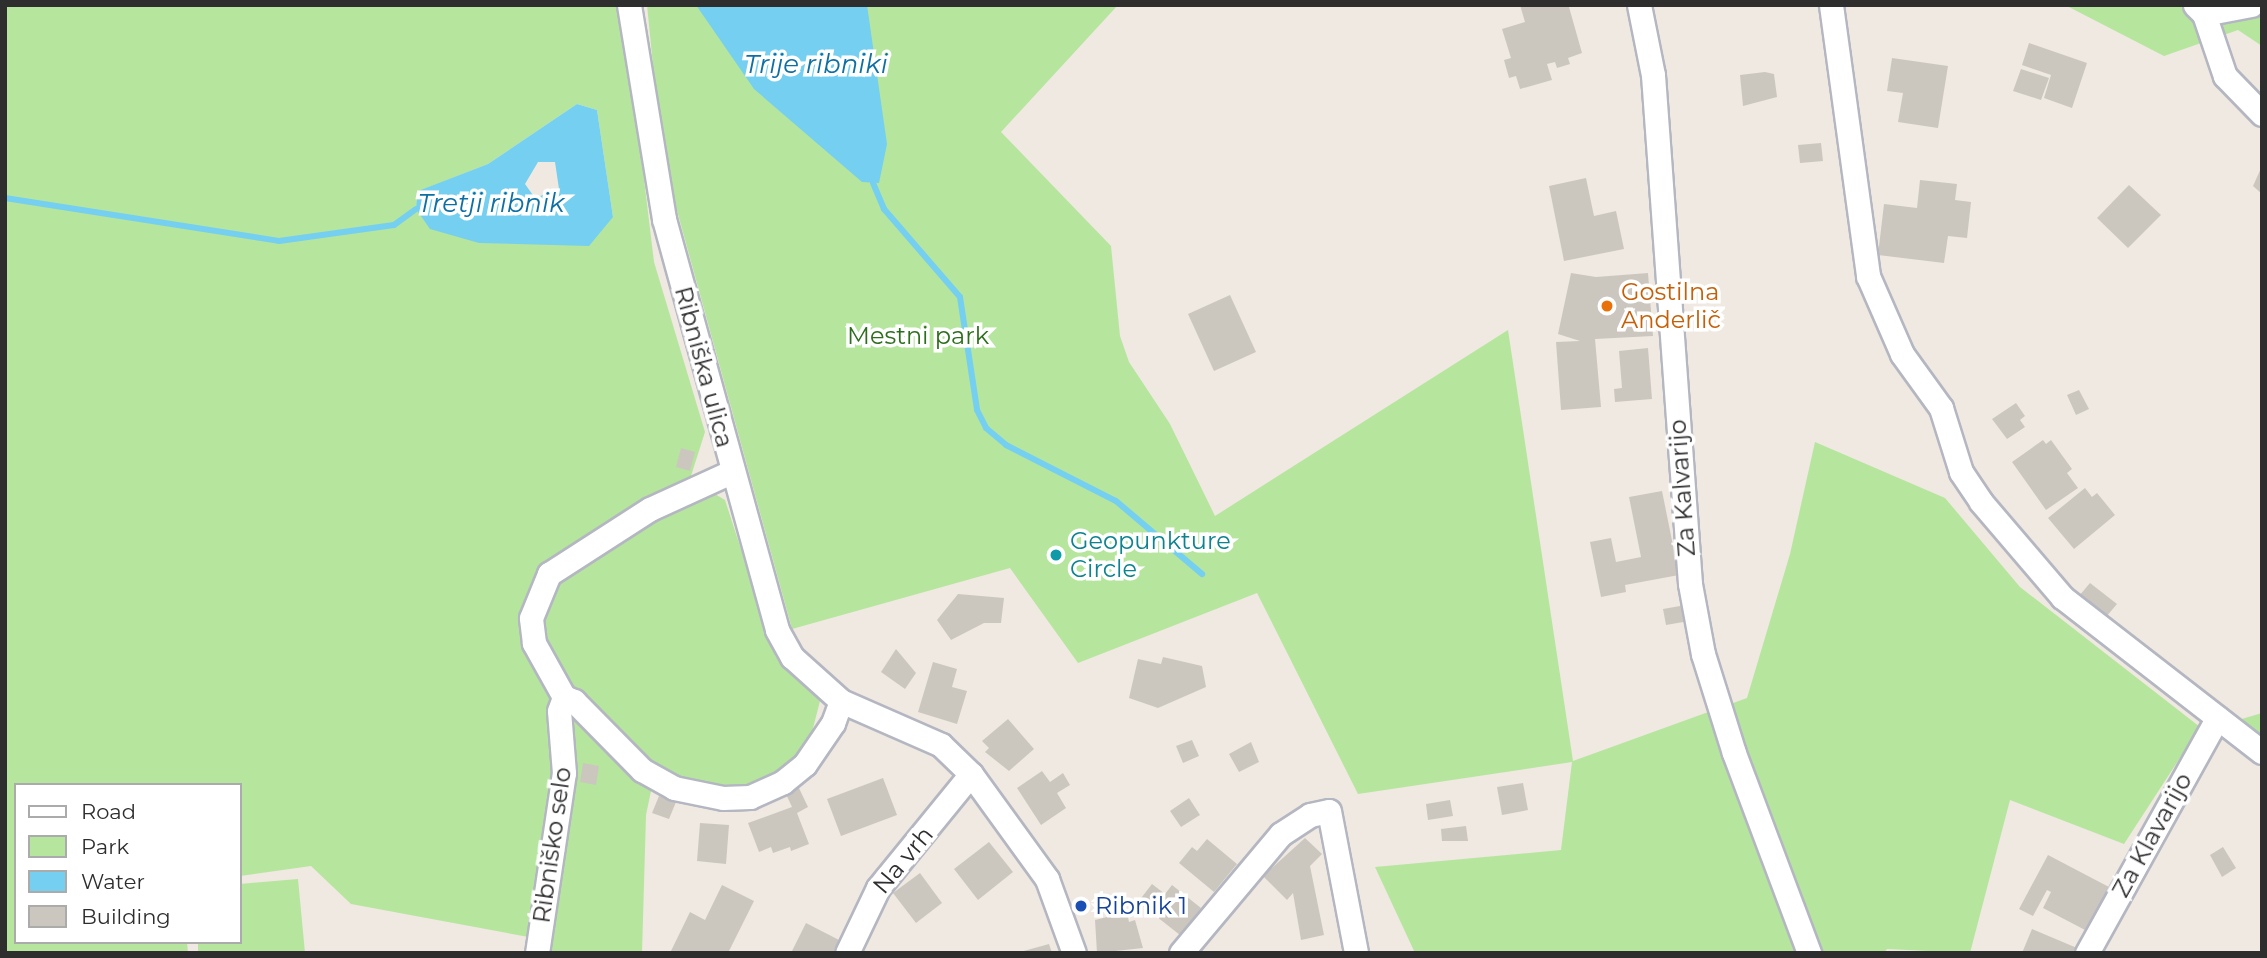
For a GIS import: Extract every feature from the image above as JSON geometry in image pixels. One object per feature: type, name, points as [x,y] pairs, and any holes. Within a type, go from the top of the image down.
[{"type":"street","name":"Ribniška ulica","points":[[629,5],[664,219],[731,472],[777,630],[792,657],[841,701],[941,745],[971,774],[1047,879],[1074,953]]},
{"type":"street","name":"Za Kalvarijo","points":[[1639,5],[1653,75],[1690,584],[1703,654],[1730,741],[1809,953]]},
{"type":"street","points":[[1831,5],[1868,276],[1902,354],[1941,408],[1961,472],[1981,502],[2062,597],[2262,752]]},
{"type":"street","points":[[2251,5],[2199,10],[2225,76],[2262,114]]},
{"type":"street","points":[[731,472],[650,509],[549,574],[531,618],[534,643],[564,697],[575,701],[642,771],[674,788],[723,798],[750,797],[783,782],[805,764],[833,723],[841,701]]},
{"type":"street","name":"Ribniško selo","points":[[537,953],[564,773],[559,712],[564,697]]},
{"type":"street","name":"Za Klavarijo","points":[[2087,953],[2217,718]]},
{"type":"street","name":"Na vrh","points":[[847,953],[878,888],[971,774]]},
{"type":"street","points":[[1181,953],[1281,834],[1310,816],[1329,811],[1356,953]]},
{"type":"green space","points":[[5,5],[623,5],[654,262],[705,432],[690,479],[725,500],[776,657],[820,701],[811,736],[784,770],[761,786],[721,790],[655,772],[646,815],[642,953],[545,953],[545,940],[351,904],[311,866],[242,876],[242,783],[14,783],[14,944],[187,944],[188,953],[5,953]],"holes":[[[577,104],[597,110],[613,217],[419,191],[488,164]]]},
{"type":"green space","name":"Mestni park","points":[[647,5],[1118,5],[1001,132],[1111,246],[1120,336],[1129,362],[1170,424],[1215,516],[1508,330],[1573,761],[1747,698],[1790,554],[1815,442],[1945,498],[2020,587],[2200,727],[2124,844],[2010,800],[1970,953],[1887,949],[1884,953],[1415,953],[1375,867],[1561,850],[1572,762],[1358,794],[1257,593],[1078,663],[1010,568],[792,629],[662,156]]},
{"type":"green space","points":[[2065,5],[2262,5],[2262,46],[2238,30],[2164,56]]},
{"type":"green space","points":[[2262,713],[2262,743],[2235,721]]},
{"type":"green space","points":[[298,879],[305,953],[198,953],[198,944],[242,944],[242,884]]},
{"type":"water","name":"Trije ribniki","points":[[696,5],[867,5],[887,144],[879,183],[862,182],[754,89]]},
{"type":"water","name":"Tretji ribnik","points":[[577,104],[597,110],[613,217],[589,246],[479,243],[430,229],[416,209],[418,191],[488,164]],"holes":[[[538,162],[555,162],[559,189],[535,198],[525,184]]]},
{"type":"building","points":[[1520,5],[1569,7],[1582,53],[1568,58],[1570,64],[1557,68],[1555,62],[1547,64],[1552,80],[1520,89],[1516,76],[1509,78],[1504,60],[1511,58],[1502,29],[1525,22]]},
{"type":"building","points":[[2029,43],[2087,63],[2072,108],[2044,98],[2051,75],[2022,65]]},
{"type":"building","points":[[1892,58],[1948,66],[1938,128],[1898,122],[1903,93],[1887,91]]},
{"type":"building","points":[[2021,69],[2049,78],[2041,100],[2013,91]]},
{"type":"building","points":[[1765,72],[1774,74],[1777,97],[1743,106],[1740,75]]},
{"type":"building","points":[[1821,143],[1823,161],[1800,163],[1798,145]]},
{"type":"building","points":[[2262,166],[2262,194],[2253,186]]},
{"type":"building","points":[[1586,178],[1594,216],[1616,211],[1624,249],[1564,261],[1549,186]]},
{"type":"building","points":[[1920,180],[1957,184],[1955,200],[1971,202],[1967,238],[1948,236],[1944,263],[1878,255],[1884,204],[1917,208]]},
{"type":"building","points":[[2129,185],[2161,215],[2128,248],[2097,218]]},
{"type":"building","name":"Gostilna Anderlič","points":[[1571,273],[1596,277],[1648,273],[1653,336],[1595,339],[1601,407],[1561,410],[1556,342],[1580,341],[1558,334]]},
{"type":"building","points":[[1230,295],[1256,352],[1214,371],[1188,314]]},
{"type":"building","points":[[1648,348],[1652,399],[1615,402],[1614,389],[1622,388],[1619,351]]},
{"type":"building","points":[[2079,390],[2089,409],[2076,415],[2067,395]]},
{"type":"building","points":[[2016,403],[2025,416],[2020,420],[2025,427],[2007,439],[1992,419]]},
{"type":"building","points":[[2043,440],[2046,444],[2051,440],[2072,469],[2067,473],[2078,488],[2046,510],[2012,462]]},
{"type":"building","points":[[681,448],[695,452],[690,471],[676,467]]},
{"type":"building","points":[[2085,488],[2092,497],[2097,493],[2115,515],[2074,549],[2048,518]]},
{"type":"building","points":[[1662,491],[1679,575],[1625,585],[1626,592],[1601,597],[1590,542],[1611,538],[1616,562],[1641,557],[1629,497]]},
{"type":"building","points":[[2090,583],[2117,604],[2106,617],[2079,596]]},
{"type":"building","points":[[958,594],[1004,598],[1001,623],[984,623],[951,640],[937,620]]},
{"type":"building","points":[[1686,605],[1689,621],[1666,625],[1663,609]]},
{"type":"building","points":[[896,649],[916,673],[905,689],[881,672]]},
{"type":"building","points":[[1163,657],[1202,666],[1206,687],[1158,708],[1129,698],[1138,659],[1161,664]]},
{"type":"building","points":[[933,662],[957,669],[952,687],[967,691],[957,724],[918,712]]},
{"type":"building","points":[[1008,719],[1034,749],[1009,771],[985,752],[989,748],[982,741]]},
{"type":"building","points":[[1192,740],[1199,756],[1183,763],[1176,746]]},
{"type":"building","points":[[1251,742],[1259,762],[1239,772],[1229,754]]},
{"type":"building","points":[[583,763],[599,766],[596,785],[580,782]]},
{"type":"building","points":[[1042,771],[1050,782],[1063,773],[1070,785],[1057,793],[1066,808],[1041,825],[1017,788]]},
{"type":"building","points":[[883,778],[897,815],[841,836],[827,799]]},
{"type":"building","points":[[1523,783],[1528,810],[1502,815],[1497,787]]},
{"type":"building","points":[[798,786],[808,807],[797,813],[809,844],[791,851],[790,847],[773,853],[771,847],[759,852],[748,823],[792,807],[785,792]]},
{"type":"building","points":[[659,796],[676,802],[669,819],[652,813]]},
{"type":"building","points":[[1189,798],[1200,815],[1181,827],[1170,811]]},
{"type":"building","points":[[1450,800],[1453,816],[1428,820],[1426,804]]},
{"type":"building","points":[[700,823],[729,825],[726,864],[697,861]]},
{"type":"building","points":[[1466,826],[1468,841],[1442,841],[1441,829]]},
{"type":"building","points":[[1305,838],[1322,854],[1310,866],[1324,935],[1301,940],[1293,893],[1287,900],[1263,876]]},
{"type":"building","points":[[1207,839],[1237,864],[1214,892],[1179,863],[1192,847],[1197,851]]},
{"type":"building","points":[[989,842],[1013,872],[978,900],[954,869]]},
{"type":"building","points":[[2223,847],[2236,868],[2222,877],[2210,855]]},
{"type":"building","points":[[2048,855],[2109,887],[2087,931],[2043,908],[2051,892],[2047,890],[2033,916],[2019,909]]},
{"type":"building","points":[[920,873],[942,903],[916,923],[893,893]]},
{"type":"building","points":[[1152,884],[1165,894],[1172,885],[1201,908],[1180,935],[1138,902]]},
{"type":"building","points":[[722,885],[754,901],[728,953],[670,953],[690,912],[705,920]]},
{"type":"building","points":[[1127,912],[1129,922],[1135,920],[1143,948],[1097,953],[1095,920]]},
{"type":"building","points":[[806,923],[839,940],[833,953],[791,953]]},
{"type":"building","points":[[2032,929],[2077,948],[2075,953],[2022,953]]},
{"type":"building","points":[[1049,944],[1052,953],[1020,952]]},
{"type":"waterway","points":[[873,183],[884,209],[960,297],[977,410],[986,428],[1006,445],[1116,501],[1202,574]]},
{"type":"waterway","points":[[5,198],[279,241],[394,225],[416,209]]},
{"type":"place","name":"Gostilna Anderlič","points":[[1607,306]]},
{"type":"place","name":"Geopunkture Circle","points":[[1056,555]]},
{"type":"place","name":"Ribnik 1","points":[[1081,906]]}]
